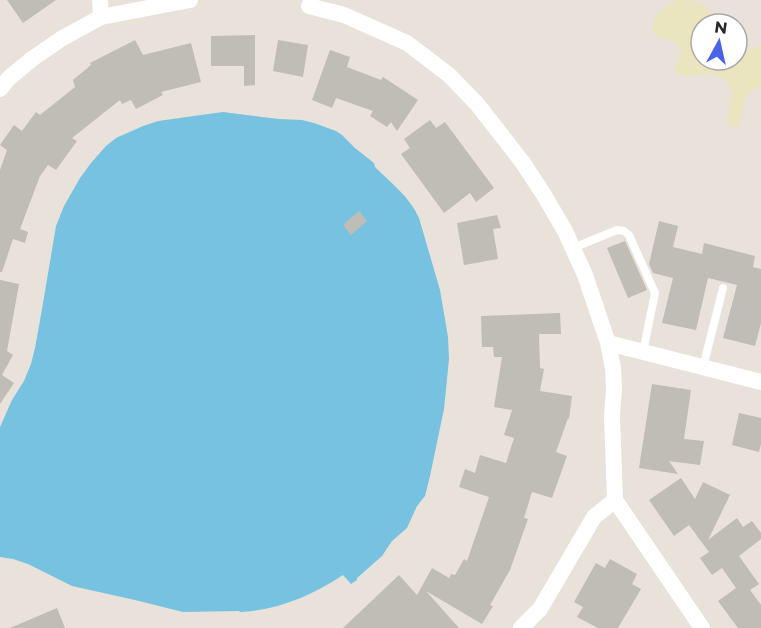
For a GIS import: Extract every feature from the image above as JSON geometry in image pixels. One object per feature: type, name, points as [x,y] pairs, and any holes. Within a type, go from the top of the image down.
[{"type":"street","points":[[3,83],[101,8],[190,0]]},
{"type":"street","points":[[328,0],[344,15]]},
{"type":"street","points":[[307,2],[344,15],[407,44],[449,75],[478,105],[523,163],[565,231],[585,275],[608,343],[614,389],[612,416],[615,500],[702,628]]},
{"type":"street","points":[[608,343],[761,382]]},
{"type":"street","points":[[521,628],[540,609],[594,518],[615,500]]},
{"type":"street","points":[[537,628],[540,609]]},
{"type":"lane","points":[[573,248],[617,230],[629,235],[655,293],[643,352]]},
{"type":"lane","points":[[703,367],[723,288]]},
{"type":"sand","points":[[678,0],[693,1],[702,4],[710,12],[689,12],[689,72],[749,72],[749,49],[761,45],[761,86],[755,88],[747,96],[740,124],[737,127],[729,126],[727,123],[732,91],[726,80],[713,75],[688,76],[676,73],[675,66],[681,55],[679,45],[659,37],[653,31],[652,25],[657,15]]},
{"type":"water","points":[[223,112],[314,123],[342,135],[374,163],[375,167],[405,197],[419,218],[440,290],[448,337],[449,359],[444,409],[425,496],[417,506],[407,528],[392,541],[382,556],[357,580],[351,584],[343,575],[294,601],[254,611],[183,612],[72,586],[28,564],[0,557],[0,427],[31,364],[56,226],[80,178],[106,146],[116,138],[158,121]]},
{"type":"building","points":[[7,0],[56,0],[23,23]]},
{"type":"building","points":[[255,35],[255,85],[244,86],[244,66],[211,66],[211,36]]},
{"type":"building","points":[[135,40],[143,55],[191,43],[201,82],[161,92],[163,95],[136,109],[131,100],[122,104],[120,100],[72,138],[77,141],[56,170],[48,165],[40,176],[20,229],[28,232],[25,243],[13,239],[2,272],[0,272],[0,170],[7,150],[0,145],[14,125],[22,131],[36,112],[40,115],[75,87],[73,80],[91,65],[90,63]]},
{"type":"building","points":[[278,40],[308,45],[303,77],[273,71]]},
{"type":"building","points":[[330,50],[350,57],[347,67],[381,80],[383,77],[418,100],[397,131],[391,122],[387,127],[370,116],[373,111],[336,98],[332,108],[312,100]]},
{"type":"building","points":[[430,120],[436,128],[445,122],[494,188],[476,202],[470,193],[444,213],[401,154],[410,148],[404,139]]},
{"type":"building","points":[[359,211],[367,221],[351,235],[343,225]]},
{"type":"building","points":[[497,215],[501,228],[493,229],[498,259],[464,265],[457,223]]},
{"type":"building","points":[[659,221],[678,226],[673,247],[702,254],[704,243],[755,256],[753,267],[761,269],[761,323],[755,346],[723,338],[737,285],[725,282],[708,278],[696,330],[662,323],[673,278],[653,273],[649,264]]},
{"type":"building","points":[[625,241],[647,290],[628,298],[607,248]]},
{"type":"building","points":[[0,280],[19,284],[7,351],[13,355],[2,375],[14,383],[0,404]]},
{"type":"building","points":[[560,313],[561,334],[539,334],[540,368],[544,369],[540,391],[572,396],[569,419],[556,452],[567,456],[552,498],[532,492],[524,518],[528,519],[510,570],[482,624],[426,591],[459,628],[343,628],[399,575],[417,595],[432,568],[449,578],[451,574],[455,575],[464,559],[467,561],[489,497],[459,487],[465,469],[475,473],[480,455],[506,463],[514,438],[504,435],[512,410],[494,407],[502,357],[494,357],[493,347],[482,347],[481,316]]},
{"type":"building","points":[[652,384],[691,390],[684,439],[704,441],[700,465],[669,461],[678,474],[639,468]]},
{"type":"building","points":[[739,413],[761,418],[759,452],[732,445]]},
{"type":"building","points":[[681,478],[695,499],[703,482],[730,495],[708,540],[737,518],[743,527],[752,521],[761,533],[761,539],[739,556],[759,584],[750,590],[761,605],[761,628],[738,628],[718,601],[736,588],[722,568],[712,575],[700,558],[709,552],[689,525],[674,536],[649,500]]},
{"type":"building","points":[[610,559],[637,574],[632,584],[641,589],[618,628],[598,628],[577,617],[583,607],[574,602],[596,563],[605,568]]},
{"type":"building","points":[[57,608],[65,628],[10,628]]}]
